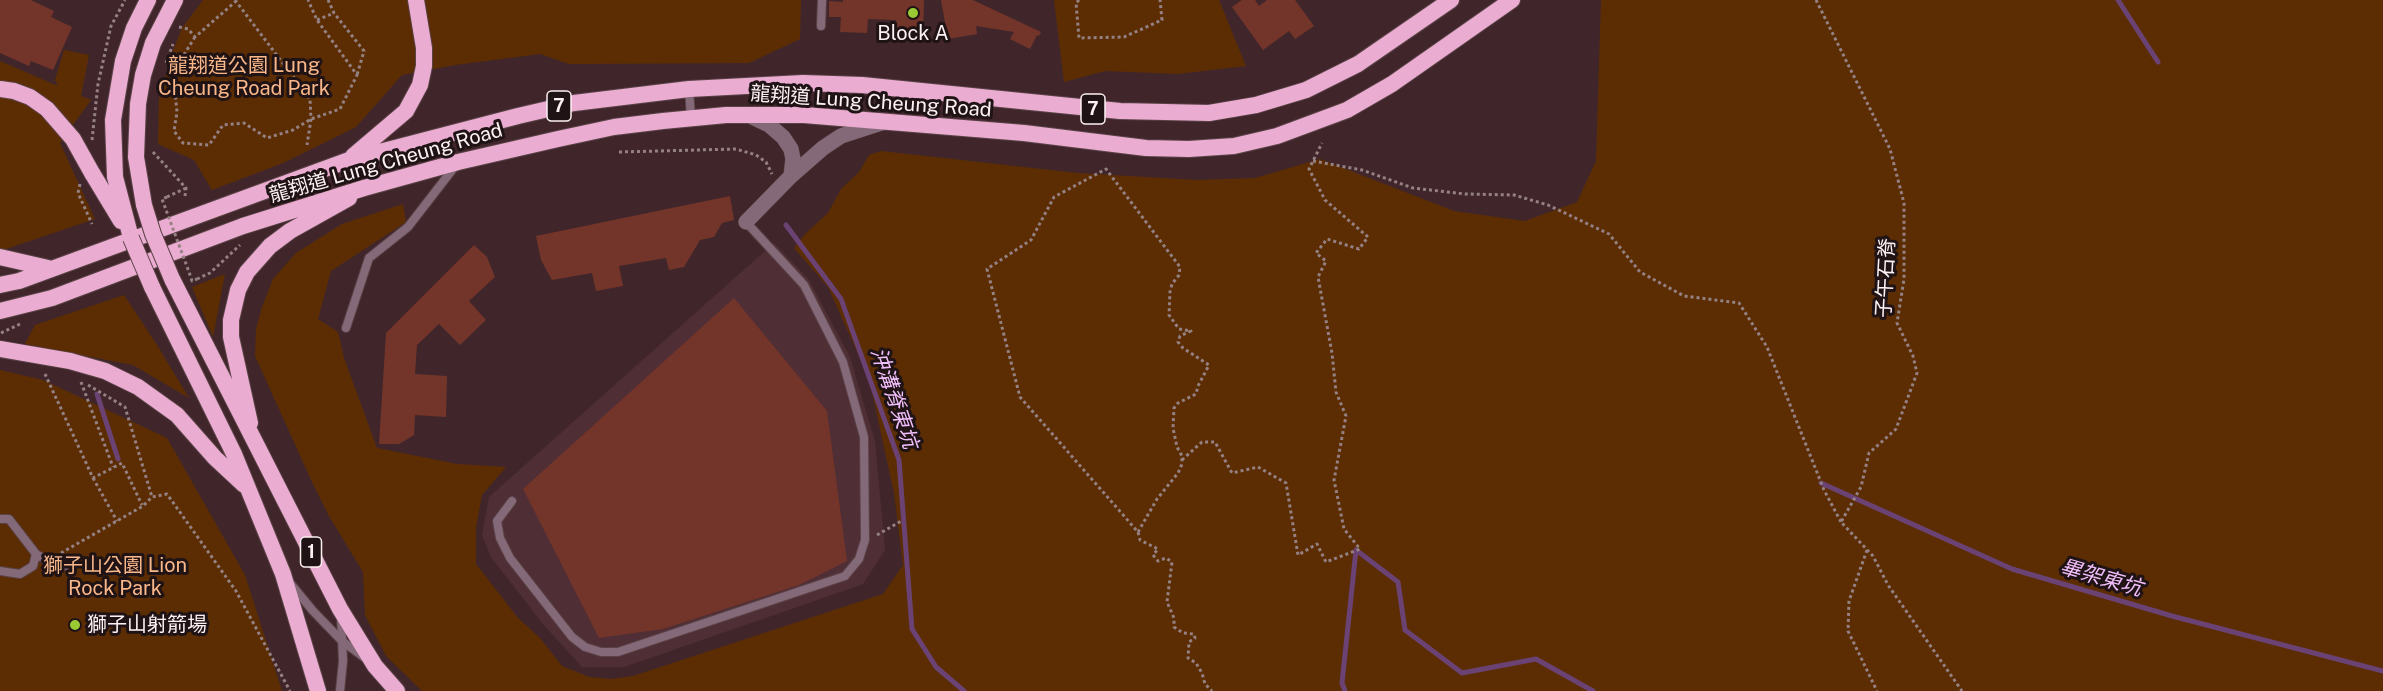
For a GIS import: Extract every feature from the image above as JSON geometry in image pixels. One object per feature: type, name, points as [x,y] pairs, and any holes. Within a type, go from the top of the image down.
[{"type":"highway","points":[[112,191],[112,135],[117,89],[128,45],[148,0]]},
{"type":"highway","name":"1","points":[[175,0],[159,28],[143,75],[136,119],[137,169],[148,220],[172,279],[340,609],[375,666],[397,691]]},
{"type":"highway","points":[[349,160],[406,111],[420,85],[424,66],[424,48],[416,0]]},
{"type":"highway","name":"龍翔道 Lung Cheung Road","points":[[0,285],[19,281],[48,268],[349,160],[546,109],[600,99],[689,89],[785,84],[862,85],[1120,111],[1173,114],[1217,112],[1256,105],[1306,90],[1358,63],[1451,0]]},
{"type":"highway","name":"龍翔道 Lung Cheung Road","points":[[0,311],[52,298],[243,226],[364,188],[458,162],[614,127],[691,118],[804,115],[1024,133],[1146,148],[1189,149],[1234,146],[1277,136],[1347,110],[1392,84],[1512,0]]},
{"type":"highway","points":[[0,88],[30,97],[47,109],[73,139],[92,173],[112,191]]},
{"type":"highway","points":[[253,438],[231,337],[231,320],[238,290],[247,272],[270,246],[290,231],[338,206],[364,188]]},
{"type":"highway","name":"1","points":[[112,191],[152,287],[234,454],[283,574],[318,691]]},
{"type":"highway","points":[[0,257],[48,268]]},
{"type":"highway","points":[[0,348],[76,362],[105,371],[138,387],[177,415],[215,458],[248,488]]},
{"type":"street","points":[[746,115],[769,125],[783,137],[791,148],[793,159],[791,177]]},
{"type":"street","points":[[746,222],[823,148],[841,136],[893,121]]},
{"type":"lane","points":[[821,26],[822,0]]},
{"type":"lane","points":[[689,89],[691,118]]},
{"type":"lane","points":[[346,328],[369,258],[408,227],[458,162]]},
{"type":"lane","points":[[512,501],[497,521],[500,538],[510,558],[572,637],[585,647],[601,652],[618,652],[845,576],[859,559],[865,540],[864,437],[861,426],[843,362],[804,285],[746,222]]},
{"type":"lane","points":[[0,519],[9,519],[36,554],[51,563],[65,566]]},
{"type":"lane","points":[[0,571],[20,574],[33,566],[36,554]]},
{"type":"lane","points":[[283,574],[313,611],[342,640],[375,666]]},
{"type":"lane","points":[[340,609],[342,640],[340,691]]},
{"type":"path","points":[[308,0],[317,20],[357,75]]},
{"type":"path","points":[[308,145],[311,118],[310,99],[235,1],[195,37],[173,72],[177,112],[174,131],[183,143],[209,145],[223,125],[244,123],[267,138],[293,130],[311,118],[340,109],[357,75],[364,51],[334,13],[328,0]]},
{"type":"path","points":[[1078,0],[1076,3],[1080,38],[1124,37],[1162,20],[1160,0]]},
{"type":"path","name":"子午石脊","points":[[1816,0],[1890,148],[1904,203],[1904,279],[1897,323],[1913,356],[1917,373],[1896,429],[1869,453],[1861,487],[1841,522]]},
{"type":"path","points":[[317,20],[334,13]]},
{"type":"path","points":[[164,70],[183,20]]},
{"type":"path","points":[[179,27],[188,28],[195,37]]},
{"type":"path","points":[[1138,532],[1157,499],[1178,473],[1182,460],[1202,442],[1215,442],[1232,473],[1258,467],[1286,483],[1298,555],[1317,544],[1326,562],[1360,549],[1344,529],[1334,480],[1346,416],[1336,392],[1332,353],[1318,277],[1326,261],[1316,253],[1327,239],[1359,249],[1368,237],[1325,200],[1309,169],[1322,143]]},
{"type":"path","points":[[153,144],[153,153],[186,188]]},
{"type":"path","points":[[619,153],[736,149],[756,155],[766,162],[773,176]]},
{"type":"path","points":[[1313,161],[1362,170],[1413,188],[1465,194],[1514,195],[1548,205],[1609,234],[1640,272],[1684,296],[1739,303],[1767,347],[1824,490],[1841,522],[1873,556],[1888,585],[1962,691]]},
{"type":"path","points":[[1182,460],[1173,428],[1174,408],[1178,403],[1196,394],[1209,365],[1178,342],[1180,336],[1191,331],[1179,329],[1169,315],[1170,292],[1172,284],[1179,275],[1180,267],[1106,170],[1054,198],[1031,240],[987,269],[1020,397],[1138,532],[1140,540],[1158,549],[1153,555],[1158,561],[1166,558],[1172,562],[1167,602],[1174,618],[1174,627],[1183,633],[1194,634],[1194,639],[1189,642],[1188,658],[1196,663],[1203,673],[1205,684],[1212,691]]},
{"type":"path","points":[[186,188],[162,199],[192,281],[210,273],[245,240]]},
{"type":"path","points":[[185,196],[186,188]]},
{"type":"path","points":[[0,333],[27,321]]},
{"type":"path","points":[[52,372],[43,370],[93,478],[117,521]]},
{"type":"path","points":[[113,467],[81,380],[125,407],[152,497]]},
{"type":"path","points":[[93,478],[122,463],[143,506]]},
{"type":"path","points":[[45,560],[143,506],[152,497],[167,494],[236,591],[290,691]]},
{"type":"path","points":[[883,533],[903,520]]},
{"type":"path","points":[[1868,550],[1849,602],[1848,631],[1877,691]]},
{"type":"shaded area","points":[[774,243],[809,280],[850,357],[875,442],[885,550],[863,584],[624,667],[582,667],[543,624],[491,557],[482,535],[489,497]]},
{"type":"green space","name":"龍翔道公園 Lung Cheung Road Park","points":[[203,0],[801,0],[800,39],[749,63],[569,64],[540,54],[455,65],[402,75],[356,127],[283,163],[212,190],[194,160],[158,144],[159,99],[171,56],[182,28]]},
{"type":"green space","points":[[1054,0],[1219,0],[1246,66],[1178,74],[1105,71],[1064,82]]},
{"type":"green space","points":[[1601,0],[2383,0],[2383,691],[422,691],[386,656],[365,615],[363,572],[329,516],[312,482],[255,356],[256,329],[273,279],[296,253],[342,224],[403,204],[406,222],[331,271],[318,319],[338,332],[344,358],[377,448],[457,464],[506,467],[482,495],[476,527],[476,564],[518,618],[540,638],[562,666],[589,677],[611,679],[633,676],[883,594],[903,565],[894,493],[869,378],[828,287],[794,248],[805,234],[828,213],[841,189],[859,172],[869,155],[881,151],[1077,173],[1197,180],[1255,178],[1320,159],[1454,211],[1525,221],[1577,202],[1596,161]]},
{"type":"green space","points":[[64,50],[89,55],[81,96],[91,100],[60,143],[95,219],[0,251],[0,61],[58,86],[55,80]]},
{"type":"green space","points":[[225,274],[213,337],[192,287]]},
{"type":"green space","points":[[124,295],[189,398],[133,365],[25,344],[35,325]]},
{"type":"green space","name":"獅子山公園 Lion Rock Park","points":[[0,370],[43,380],[167,438],[245,575],[282,691],[0,691]]},
{"type":"building","points":[[0,0],[31,0],[54,11],[51,17],[72,27],[53,70],[31,61],[29,66],[0,53]]},
{"type":"building","points":[[843,0],[924,0],[923,35],[896,34],[896,20],[868,19],[867,33],[840,32],[841,17],[829,17],[829,1],[843,2]]},
{"type":"building","points":[[941,0],[973,0],[1041,32],[1030,49],[1010,39],[1014,32],[976,26],[977,34],[948,39]]},
{"type":"building","points":[[1242,0],[1255,0],[1259,6],[1267,0],[1295,0],[1314,26],[1295,39],[1289,31],[1263,50],[1232,7]]},
{"type":"building","points":[[730,196],[734,220],[722,223],[714,237],[700,240],[684,267],[669,270],[666,258],[619,266],[623,286],[596,291],[592,273],[552,280],[541,260],[536,236]]},
{"type":"building","points":[[474,245],[487,257],[495,277],[469,301],[486,320],[460,345],[439,324],[417,345],[415,374],[447,376],[446,417],[415,415],[414,435],[399,444],[379,444],[386,333]]},
{"type":"building","points":[[734,298],[827,411],[847,561],[799,585],[663,629],[599,638],[523,489]]},
{"type":"waterway","points":[[2118,0],[2158,62]]},
{"type":"waterway","name":"沖溝脊東坑","points":[[786,225],[841,299],[899,460],[912,629],[936,667],[964,691]]},
{"type":"waterway","points":[[97,394],[118,459]]},
{"type":"waterway","name":"畢架東坑","points":[[1821,483],[2012,569],[2172,616],[2383,671]]},
{"type":"waterway","points":[[1356,550],[1398,582],[1405,630],[1462,673],[1536,659],[1593,691]]},
{"type":"waterway","points":[[1345,691],[1342,683],[1356,550]]},
{"type":"place","name":"Block A","points":[[913,13]]},
{"type":"place","name":"獅子山射箭場","points":[[75,625]]}]
